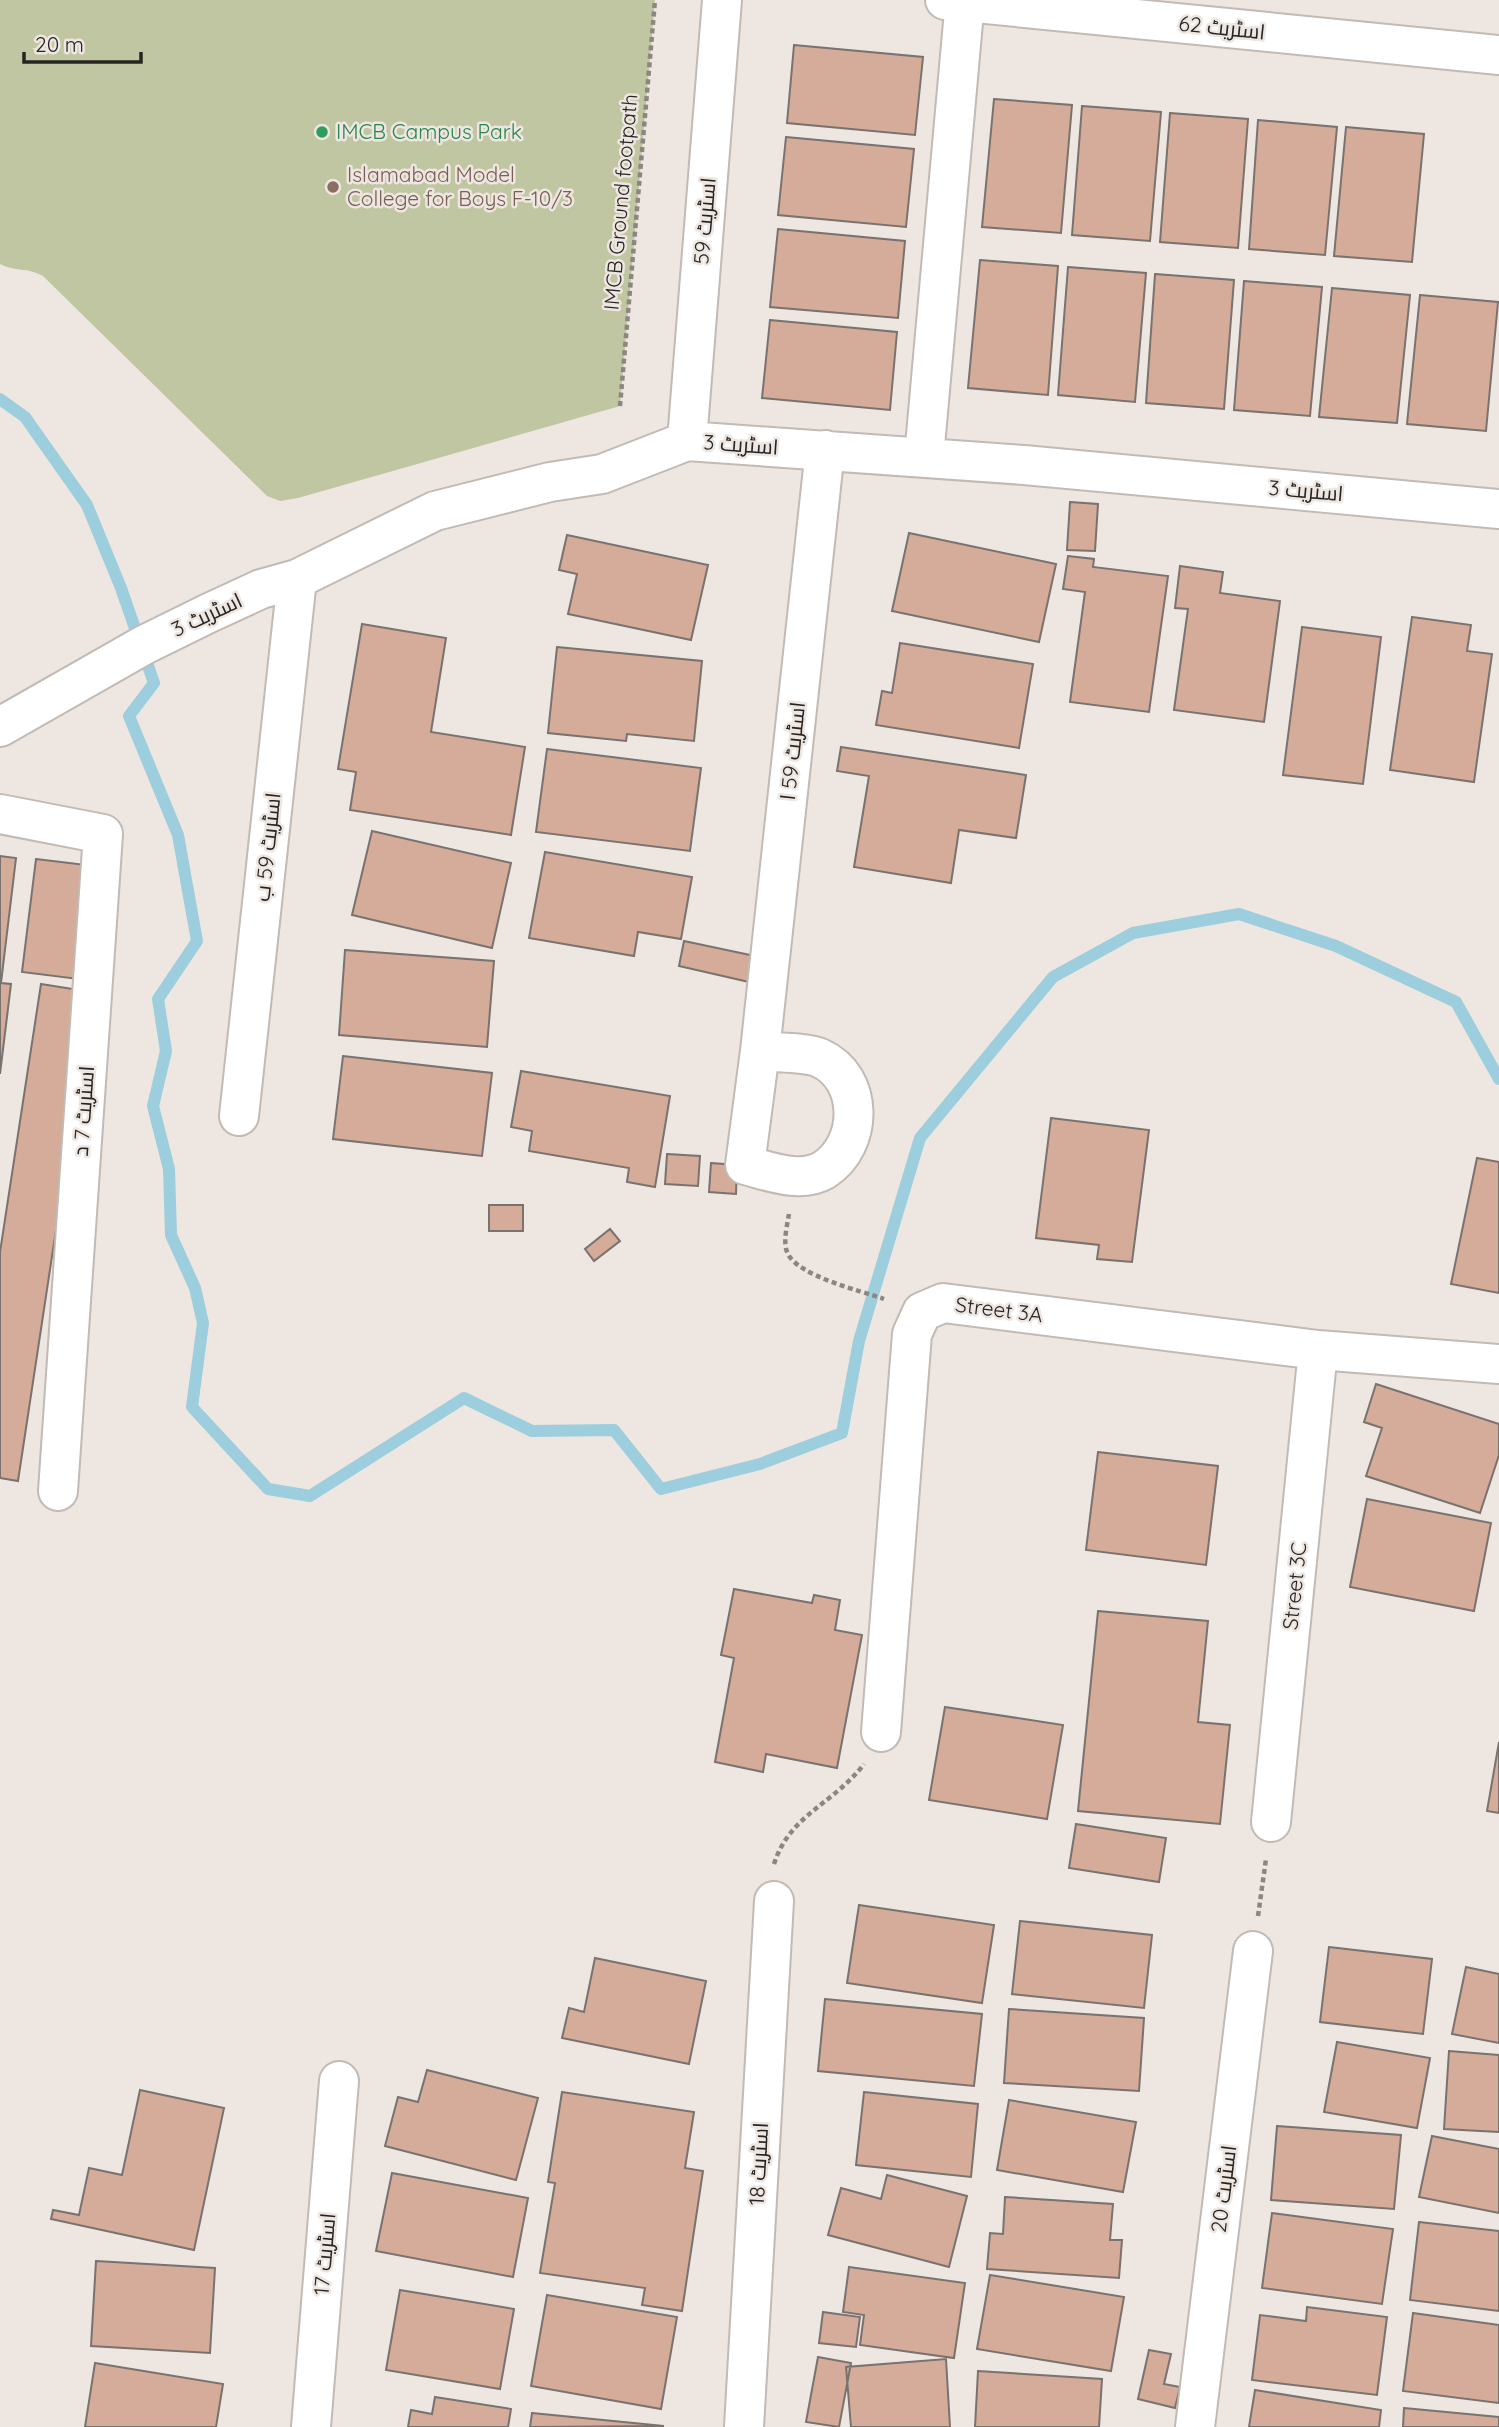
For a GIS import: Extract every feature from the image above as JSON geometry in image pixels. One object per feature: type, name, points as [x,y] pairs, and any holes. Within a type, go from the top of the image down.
[{"type":"street","name":"اسٹریٹ 59","points":[[687,442],[722,0]]},
{"type":"street","name":"اسٹریٹ 62","points":[[959,1],[1499,55]]},
{"type":"street","points":[[924,457],[959,1]]},
{"type":"street","name":"اسٹریٹ 3","points":[[0,727],[144,645],[261,589],[297,579],[435,511],[550,482],[602,474],[687,442],[924,457],[1499,509]]},
{"type":"street","name":"اسٹریٹ 59 ا","points":[[794,1177],[745,1165],[760,1051],[825,450]]},
{"type":"street","name":"اسٹریٹ 59 ب","points":[[239,1115],[297,579]]},
{"type":"street","name":"اسٹریٹ 7 د","points":[[0,814],[103,834],[58,1491]]},
{"type":"street","points":[[760,1051],[817,1056],[839,1069],[852,1095],[854,1123],[843,1150],[823,1170],[794,1177]]},
{"type":"street","name":"Street 3A","points":[[922,1312],[943,1303],[1318,1350],[1499,1364]]},
{"type":"street","points":[[881,1732],[912,1334],[922,1312]]},
{"type":"street","name":"Street 3C","points":[[1271,1822],[1318,1350]]},
{"type":"street","name":"اسٹریٹ 18","points":[[744,2427],[774,1901]]},
{"type":"street","name":"اسٹریٹ 20","points":[[1195,2427],[1253,1951]]},
{"type":"street","name":"اسٹریٹ 17","points":[[310,2427],[339,2081]]},
{"type":"path","name":"IMCB Ground footpath","points":[[620,406],[654,0]]},
{"type":"path","points":[[794,1177],[785,1242],[788,1255],[805,1270],[822,1278],[922,1312]]},
{"type":"path","points":[[774,1901],[772,1871],[780,1845],[809,1813],[830,1800],[853,1779],[867,1760],[881,1732]]},
{"type":"path","points":[[1253,1951],[1271,1822]]},
{"type":"green space","name":"IMCB Campus Park","points":[[0,0],[655,0],[620,406],[298,498],[280,501],[267,496],[43,276],[0,264]]},
{"type":"building","points":[[794,45],[923,57],[915,135],[787,123]]},
{"type":"building","points":[[994,99],[1072,105],[1061,233],[982,227]]},
{"type":"building","points":[[1082,106],[1161,112],[1150,241],[1072,235]]},
{"type":"building","points":[[1170,113],[1248,119],[1238,248],[1160,242]]},
{"type":"building","points":[[1258,120],[1337,127],[1325,255],[1249,249]]},
{"type":"building","points":[[1346,127],[1424,134],[1412,262],[1334,256]]},
{"type":"building","points":[[786,137],[914,149],[906,227],[778,215]]},
{"type":"building","points":[[778,229],[905,241],[898,318],[770,307]]},
{"type":"building","points":[[980,260],[1058,266],[1048,395],[968,388]]},
{"type":"building","points":[[1068,267],[1146,273],[1135,402],[1058,395]]},
{"type":"building","points":[[1155,274],[1234,280],[1224,409],[1146,403]]},
{"type":"building","points":[[1244,281],[1322,287],[1310,416],[1234,410]]},
{"type":"building","points":[[1332,288],[1410,295],[1397,423],[1319,417]]},
{"type":"building","points":[[1420,295],[1498,302],[1486,431],[1407,424]]},
{"type":"building","points":[[770,320],[897,332],[890,410],[762,398]]},
{"type":"building","points":[[1070,502],[1098,504],[1095,551],[1067,550]]},
{"type":"building","points":[[909,533],[1056,564],[1039,642],[892,611]]},
{"type":"building","points":[[567,535],[708,565],[691,640],[568,614],[577,574],[559,570]]},
{"type":"building","points":[[1068,556],[1094,559],[1093,567],[1168,576],[1149,712],[1070,702],[1085,592],[1063,589]]},
{"type":"building","points":[[1180,566],[1223,572],[1220,593],[1280,601],[1264,722],[1174,710],[1188,609],[1175,608]]},
{"type":"building","points":[[1412,617],[1471,625],[1467,651],[1492,654],[1474,782],[1390,770]]},
{"type":"building","points":[[362,624],[446,638],[431,732],[525,747],[511,835],[350,810],[356,772],[338,769]]},
{"type":"building","points":[[1302,627],[1381,637],[1363,784],[1283,775]]},
{"type":"building","points":[[900,643],[1033,664],[1019,748],[876,725],[882,691],[892,693]]},
{"type":"building","points":[[557,647],[702,661],[694,741],[627,734],[626,741],[548,733]]},
{"type":"building","points":[[841,747],[1026,775],[1016,838],[959,830],[951,883],[854,867],[869,776],[837,771]]},
{"type":"building","points":[[547,749],[701,768],[690,851],[536,832]]},
{"type":"building","points":[[372,831],[511,863],[492,948],[352,915]]},
{"type":"building","points":[[545,852],[692,877],[681,939],[638,932],[634,956],[529,938]]},
{"type":"building","points":[[0,856],[16,858],[1,983],[11,984],[0,1074]]},
{"type":"building","points":[[36,859],[103,867],[78,979],[22,972]]},
{"type":"building","points":[[684,941],[755,956],[749,982],[679,966]]},
{"type":"building","points":[[345,950],[494,961],[487,1047],[339,1035]]},
{"type":"building","points":[[41,984],[92,992],[18,1481],[0,1478],[0,1252]]},
{"type":"building","points":[[343,1056],[492,1073],[482,1156],[333,1139]]},
{"type":"building","points":[[521,1071],[670,1096],[655,1187],[627,1182],[629,1168],[529,1151],[532,1131],[511,1127]]},
{"type":"building","points":[[1051,1118],[1149,1130],[1132,1262],[1097,1259],[1099,1245],[1036,1238]]},
{"type":"building","points":[[667,1154],[700,1156],[698,1186],[665,1184]]},
{"type":"building","points":[[1477,1158],[1499,1162],[1499,1293],[1451,1284]]},
{"type":"building","points":[[711,1163],[737,1165],[736,1194],[709,1192]]},
{"type":"building","points":[[489,1205],[523,1205],[523,1231],[489,1231]]},
{"type":"building","points":[[610,1229],[620,1241],[594,1261],[585,1249]]},
{"type":"building","points":[[1376,1384],[1499,1424],[1499,1455],[1480,1513],[1366,1476],[1382,1428],[1364,1422]]},
{"type":"building","points":[[1098,1452],[1218,1466],[1206,1565],[1086,1550]]},
{"type":"building","points":[[1367,1499],[1491,1523],[1474,1611],[1350,1587]]},
{"type":"building","points":[[734,1589],[812,1603],[814,1595],[840,1600],[835,1630],[862,1635],[837,1768],[766,1754],[763,1772],[715,1762],[734,1658],[721,1655]]},
{"type":"building","points":[[1098,1611],[1208,1621],[1198,1722],[1230,1725],[1220,1824],[1078,1811]]},
{"type":"building","points":[[945,1707],[1063,1725],[1047,1819],[929,1800]]},
{"type":"building","points":[[1499,1742],[1499,1813],[1487,1811]]},
{"type":"building","points":[[1076,1824],[1166,1838],[1159,1882],[1069,1868]]},
{"type":"building","points":[[859,1905],[994,1925],[982,2003],[847,1983]]},
{"type":"building","points":[[1020,1921],[1152,1935],[1144,2008],[1012,1994]]},
{"type":"building","points":[[1329,1947],[1432,1959],[1423,2034],[1320,2022]]},
{"type":"building","points":[[595,1958],[706,1981],[689,2064],[562,2038],[569,2008],[584,2012]]},
{"type":"building","points":[[1466,1967],[1499,1974],[1499,2043],[1452,2034]]},
{"type":"building","points":[[825,1999],[982,2014],[974,2086],[818,2071]]},
{"type":"building","points":[[1009,2009],[1144,2018],[1139,2091],[1004,2083]]},
{"type":"building","points":[[1337,2042],[1430,2058],[1417,2128],[1324,2112]]},
{"type":"building","points":[[1449,2051],[1499,2055],[1499,2132],[1444,2129]]},
{"type":"building","points":[[427,2070],[538,2098],[516,2180],[385,2146],[398,2097],[418,2102]]},
{"type":"building","points":[[140,2090],[224,2108],[194,2250],[51,2219],[53,2210],[79,2215],[89,2168],[122,2175]]},
{"type":"building","points":[[562,2092],[694,2112],[685,2168],[703,2171],[682,2311],[642,2305],[645,2288],[540,2273],[555,2183],[548,2182]]},
{"type":"building","points":[[864,2092],[978,2104],[971,2177],[856,2165]]},
{"type":"building","points":[[1009,2100],[1136,2122],[1123,2192],[997,2170]]},
{"type":"building","points":[[1277,2126],[1401,2135],[1394,2209],[1271,2200]]},
{"type":"building","points":[[1432,2136],[1499,2149],[1499,2213],[1419,2197]]},
{"type":"building","points":[[392,2173],[528,2198],[513,2277],[376,2251]]},
{"type":"building","points":[[887,2175],[967,2196],[949,2267],[828,2235],[841,2188],[881,2199]]},
{"type":"building","points":[[1005,2197],[1113,2204],[1110,2240],[1122,2240],[1119,2278],[987,2269],[990,2233],[1003,2234]]},
{"type":"building","points":[[1272,2213],[1393,2229],[1382,2304],[1262,2288]]},
{"type":"building","points":[[1419,2222],[1499,2231],[1499,2311],[1410,2300]]},
{"type":"building","points":[[96,2261],[215,2268],[210,2353],[91,2346]]},
{"type":"building","points":[[849,2267],[965,2283],[954,2358],[860,2345],[864,2315],[843,2312]]},
{"type":"building","points":[[990,2275],[1124,2297],[1111,2371],[977,2349]]},
{"type":"building","points":[[400,2290],[514,2309],[500,2389],[386,2370]]},
{"type":"building","points":[[547,2295],[677,2317],[661,2409],[531,2386]]},
{"type":"building","points":[[1307,2307],[1387,2317],[1377,2395],[1252,2380],[1260,2315],[1306,2321]]},
{"type":"building","points":[[823,2312],[860,2317],[856,2347],[819,2343]]},
{"type":"building","points":[[1413,2313],[1499,2325],[1499,2403],[1403,2391]]},
{"type":"building","points":[[1149,2350],[1171,2354],[1164,2384],[1180,2387],[1175,2408],[1138,2399]]},
{"type":"building","points":[[818,2357],[851,2363],[839,2427],[806,2422]]},
{"type":"building","points":[[946,2359],[950,2427],[851,2427],[846,2367]]},
{"type":"building","points":[[95,2363],[223,2384],[216,2427],[85,2427]]},
{"type":"building","points":[[978,2371],[1102,2379],[1099,2427],[975,2427]]},
{"type":"building","points":[[1255,2390],[1381,2410],[1379,2427],[1249,2427]]},
{"type":"building","points":[[435,2397],[511,2409],[508,2427],[408,2427],[411,2410],[432,2414]]},
{"type":"building","points":[[1404,2408],[1499,2417],[1499,2427],[1403,2427]]},
{"type":"building","points":[[532,2413],[664,2426],[530,2427]]},
{"type":"waterway","points":[[0,399],[25,417],[87,505],[121,588],[154,683],[129,716],[178,835],[197,941],[158,999],[166,1051],[153,1106],[169,1169],[171,1235],[195,1288],[203,1323],[192,1407],[268,1489],[310,1496],[464,1398],[532,1431],[614,1430],[661,1489],[760,1464],[842,1433],[859,1341],[920,1138],[1053,977],[1133,933],[1239,914],[1336,946],[1456,1002],[1499,1079]]},
{"type":"place","name":"IMCB Campus Park","points":[[322,132]]},
{"type":"place","name":"Islamabad Model College for Boys F-10/3","points":[[333,187]]}]
